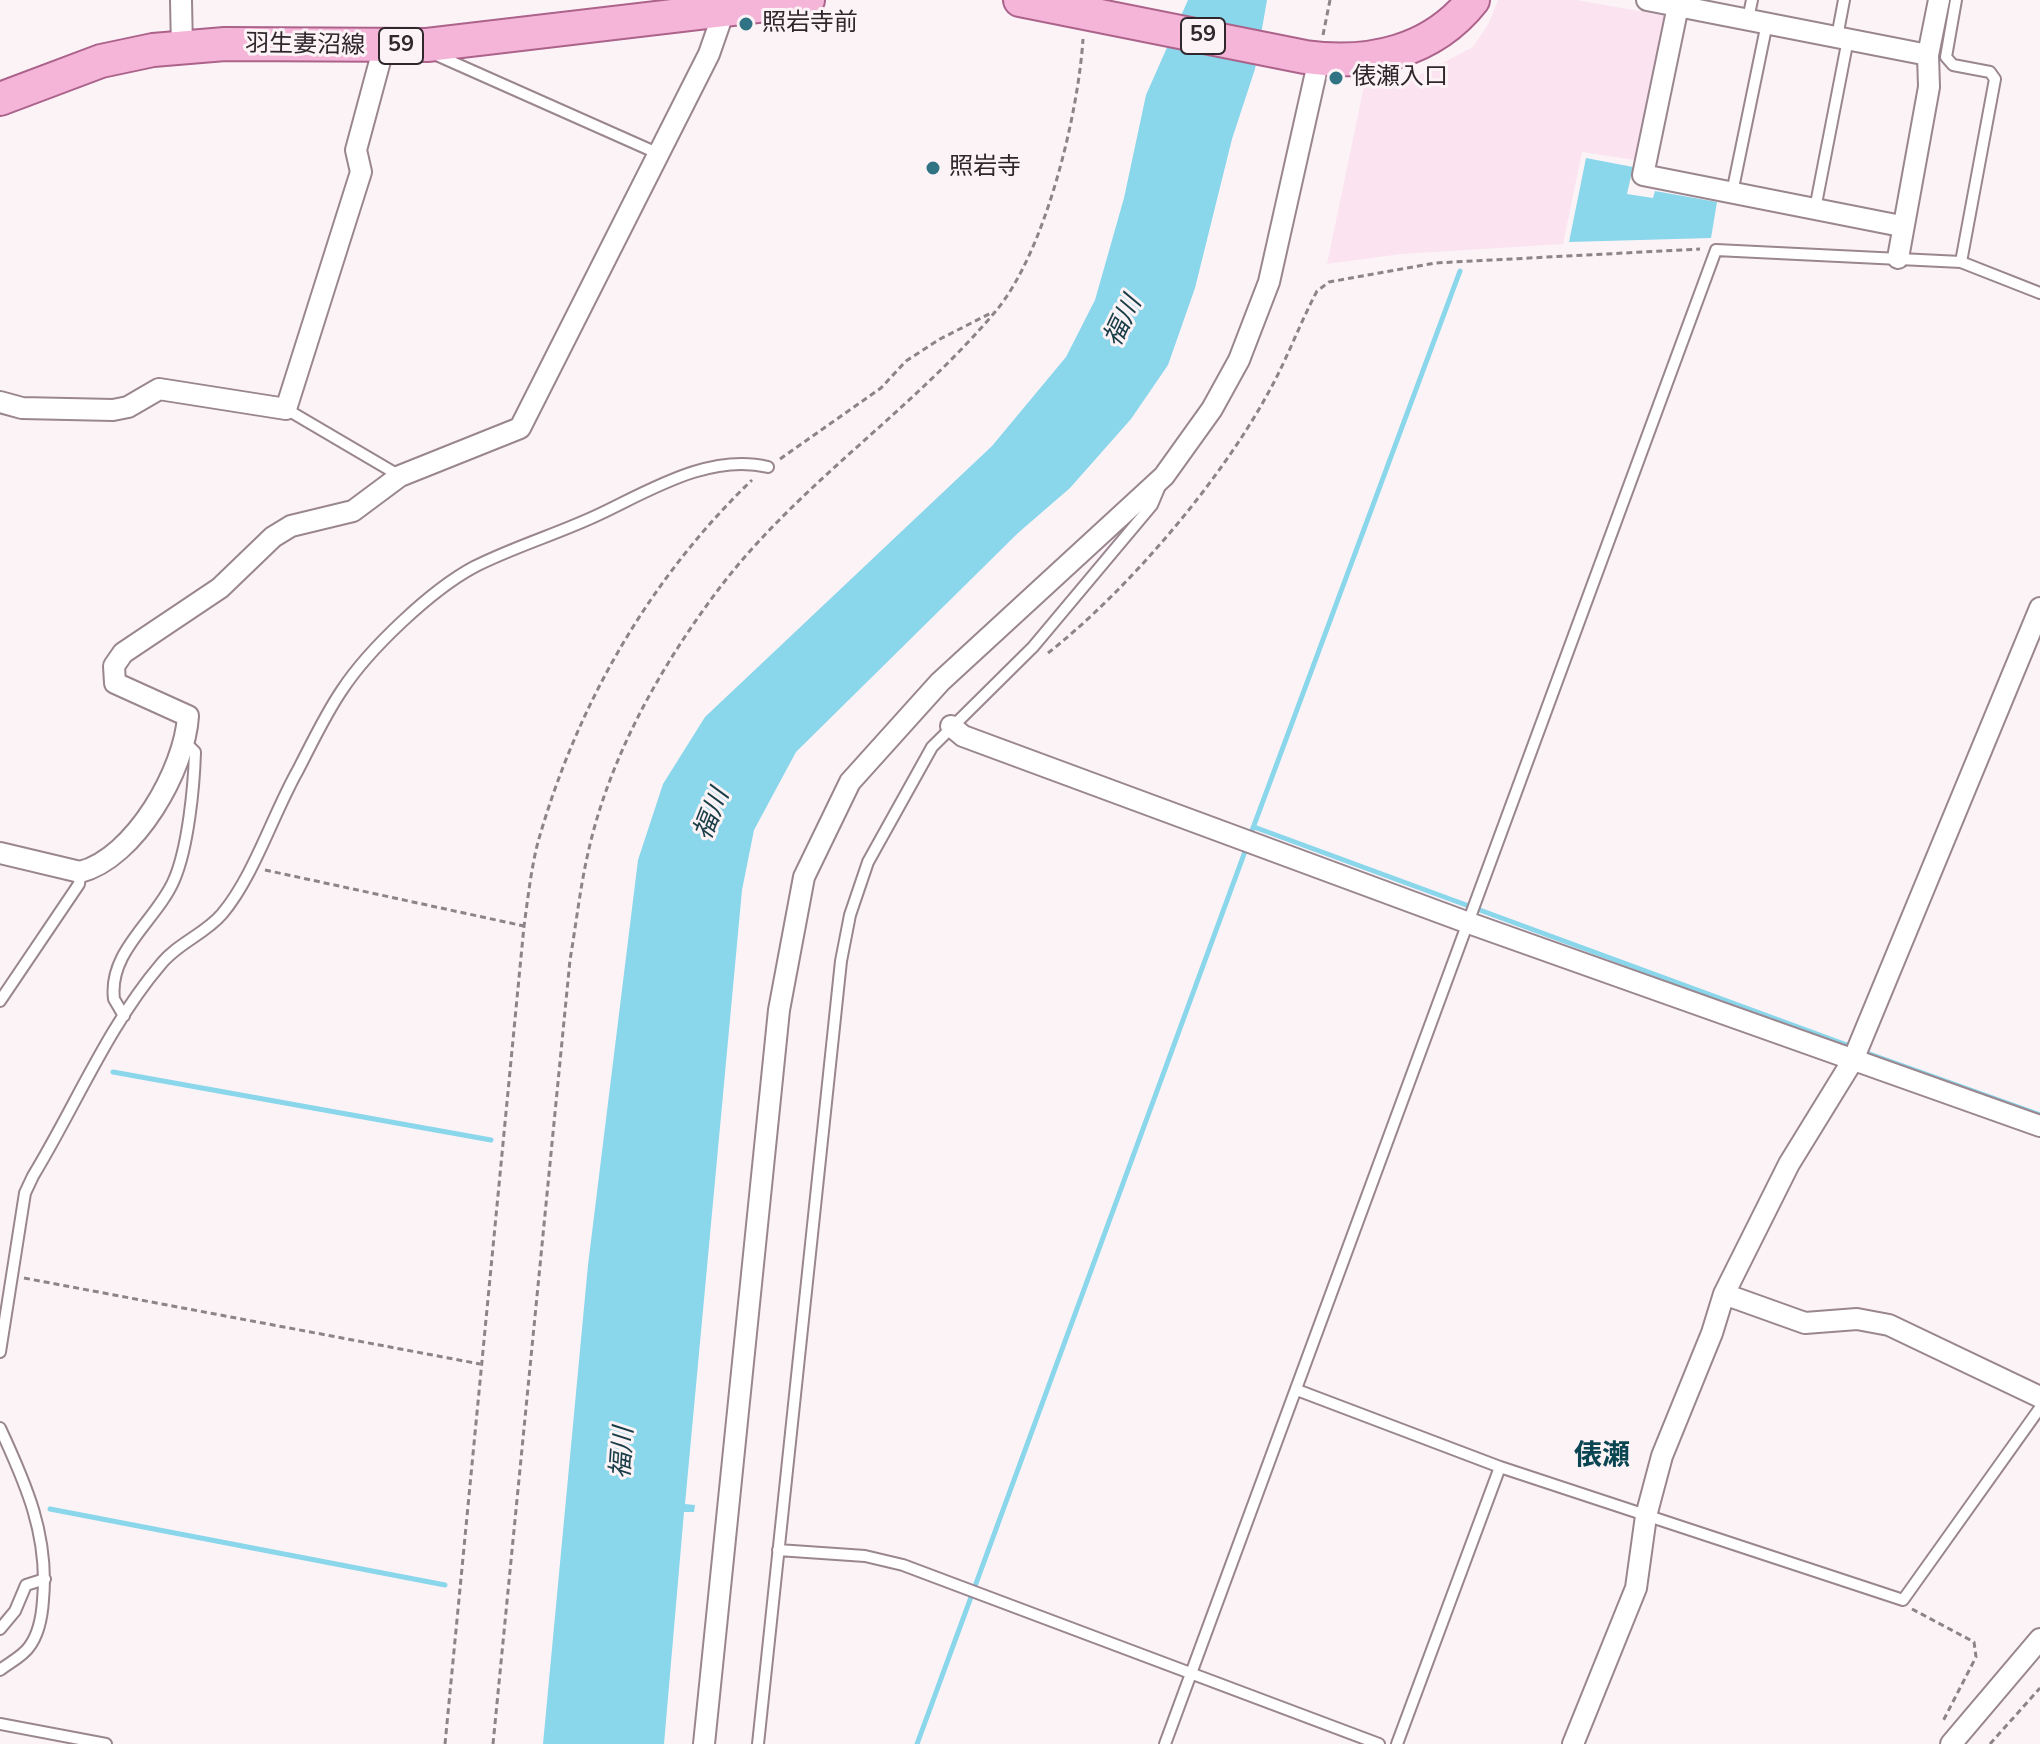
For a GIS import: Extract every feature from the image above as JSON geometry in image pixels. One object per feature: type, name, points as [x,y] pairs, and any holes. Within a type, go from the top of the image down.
[{"type":"main road","name":"羽生妻沼線","points":[[0,99],[101,61],[182,48],[225,44],[427,45],[808,0]]},
{"type":"main road","name":"59","points":[[1020,0],[1369,58],[1409,49],[1441,33],[1473,0]]},
{"type":"street","points":[[181,0],[182,48]]},
{"type":"street","points":[[1898,258],[1901,226],[1929,87],[1928,55],[1939,0]]},
{"type":"street","points":[[1901,226],[1643,175],[1661,2],[1756,14],[1842,38],[1928,55]]},
{"type":"street","points":[[0,853],[80,872],[92,869],[126,845],[148,817],[186,743],[188,716],[115,683],[114,666],[123,653],[220,588],[273,537],[291,526],[353,511],[400,476],[520,428],[527,421],[657,153],[709,54],[724,11]]},
{"type":"street","points":[[0,402],[22,408],[113,410],[128,407],[159,389],[286,409],[361,172],[356,150],[384,46]]},
{"type":"street","points":[[704,1744],[778,1025],[804,877],[850,782],[974,649],[1164,476],[1212,409],[1257,319],[1284,226],[1316,50]]},
{"type":"street","points":[[1573,1744],[1636,1588],[1646,1516],[1662,1456],[1712,1333],[1724,1294],[1789,1164],[1853,1060],[2040,608]]},
{"type":"street","points":[[951,726],[963,736],[1466,922],[2040,1126]]},
{"type":"street","points":[[1724,1294],[1805,1323],[1857,1319],[1889,1325],[2040,1397]]},
{"type":"street","points":[[1945,1736],[2040,1639]]},
{"type":"lane","points":[[1815,209],[1842,38],[1844,0]]},
{"type":"lane","points":[[1956,0],[1946,57],[1953,65],[1990,72],[1995,79],[1961,262]]},
{"type":"lane","points":[[1732,193],[1756,14]]},
{"type":"lane","points":[[427,45],[435,57],[657,153]]},
{"type":"lane","points":[[1165,1744],[1716,250],[1961,262],[2040,293]]},
{"type":"lane","points":[[286,409],[400,476]]},
{"type":"lane","points":[[0,1352],[25,1193],[124,1016],[160,964],[177,947],[221,916],[341,691],[387,639],[447,585],[473,567],[572,527],[649,488],[720,466],[749,463],[768,467]]},
{"type":"lane","points":[[758,1744],[841,961],[850,915],[882,831],[932,747],[1033,647],[1108,560],[1152,505],[1164,476]]},
{"type":"lane","points":[[124,1016],[114,999],[118,972],[130,944],[172,885],[180,857],[195,768],[195,752],[186,743]]},
{"type":"lane","points":[[0,1001],[79,884],[80,872]]},
{"type":"lane","points":[[1297,1390],[1500,1467],[1903,1600],[2040,1408]]},
{"type":"lane","points":[[0,1428],[39,1524],[45,1579],[40,1622],[34,1639],[28,1649],[0,1670]]},
{"type":"lane","points":[[1397,1744],[1500,1467]]},
{"type":"lane","points":[[778,1550],[865,1556],[903,1565],[1379,1744]]},
{"type":"lane","points":[[0,1629],[15,1611],[26,1585],[45,1579]]},
{"type":"lane","points":[[0,1724],[106,1744]]},
{"type":"path","points":[[1316,50],[1330,0]]},
{"type":"path","points":[[493,1744],[570,960],[588,853],[599,813],[652,690],[719,589],[799,500],[895,414],[997,310],[1025,260],[1057,184],[1093,13]]},
{"type":"path","points":[[1041,658],[1075,632],[1215,475],[1269,393],[1317,291],[1329,282],[1435,263],[1688,248],[1716,250]]},
{"type":"path","points":[[445,1744],[524,926],[537,845],[566,758],[594,695],[625,640],[674,567],[714,517],[768,467],[881,388],[906,361],[940,339],[997,310]]},
{"type":"path","points":[[249,866],[524,926]]},
{"type":"path","points":[[12,1276],[482,1364]]},
{"type":"path","points":[[1903,1600],[1916,1612],[1974,1642],[1976,1657],[1945,1736]]},
{"type":"path","points":[[1990,1744],[2040,1688]]},
{"type":"shaded area","points":[[1498,0],[1576,0],[1667,16],[1635,160],[1582,152],[1563,244],[1401,254],[1327,264],[1364,86],[1418,76],[1473,47],[1489,23]]},
{"type":"water","name":"福川","points":[[1188,0],[1267,0],[1255,69],[1232,139],[1195,288],[1168,365],[1131,419],[1070,488],[1018,533],[796,752],[754,830],[742,890],[685,1504],[695,1505],[694,1512],[684,1512],[664,1744],[543,1744],[588,1265],[638,860],[663,784],[705,717],[992,446],[1066,357],[1095,300],[1124,198],[1146,95]]},
{"type":"water","points":[[1586,158],[1633,167],[1627,194],[1653,198],[1655,191],[1717,202],[1711,238],[1569,242]]},
{"type":"waterway","points":[[1250,836],[1460,271]]},
{"type":"waterway","points":[[1254,827],[1855,1048]]},
{"type":"waterway","points":[[917,1744],[1247,846]]},
{"type":"waterway","points":[[1864,1052],[2040,1115]]},
{"type":"waterway","points":[[113,1072],[491,1140]]},
{"type":"waterway","points":[[50,1509],[445,1585]]},
{"type":"place","name":"照岩寺前","points":[[746,24]]},
{"type":"place","name":"俵瀬入口","points":[[1336,78]]},
{"type":"place","name":"照岩寺","points":[[933,168]]},
{"type":"district","name":"俵瀬","points":[[1602,1457]]}]
